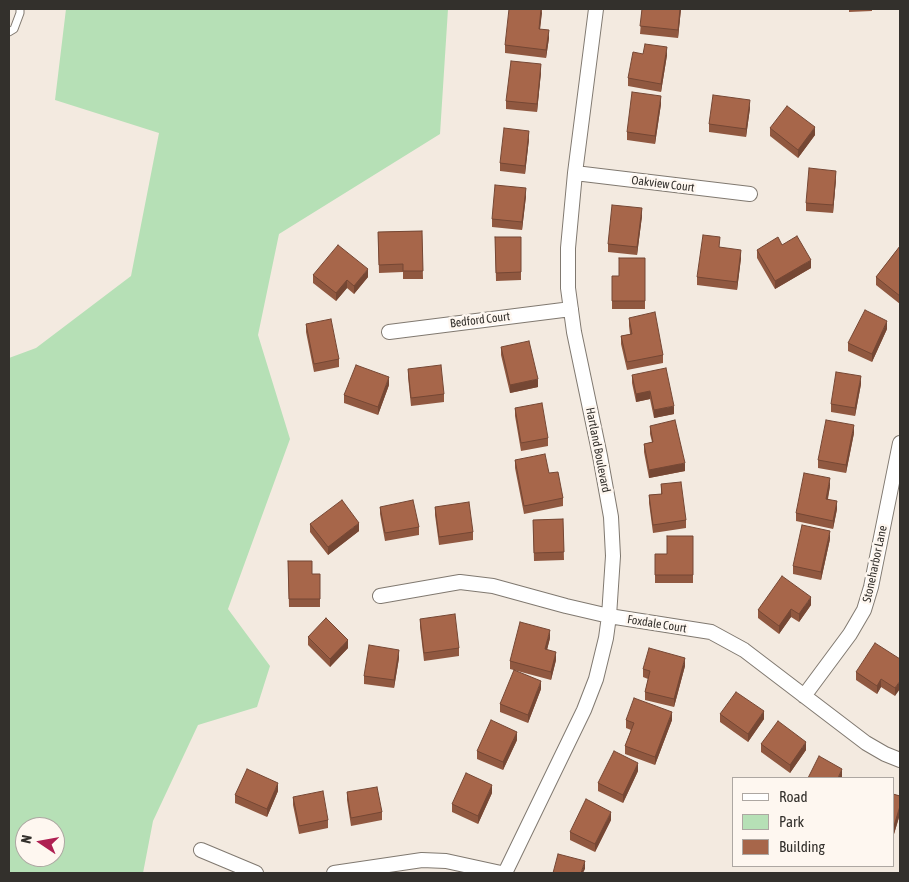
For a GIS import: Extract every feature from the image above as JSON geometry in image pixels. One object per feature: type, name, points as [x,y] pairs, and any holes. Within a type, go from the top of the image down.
[{"type":"street","name":"Hartland Boulevard","points":[[505,873],[584,710],[596,679],[606,638],[609,616],[613,556],[610,516],[600,456],[574,332],[568,288],[568,248],[575,173],[596,9]]},
{"type":"street","name":"Oakview Court","points":[[575,173],[750,194]]},
{"type":"street","name":"Bedford Court","points":[[389,332],[571,309]]},
{"type":"street","name":"Stoneharbor Lane","points":[[804,696],[850,634],[864,610],[896,487],[900,443]]},
{"type":"street","name":"Foxdale Court","points":[[380,596],[460,582],[492,586],[609,616],[711,632],[744,650],[866,742],[885,754],[900,760]]},
{"type":"street","points":[[201,850],[256,873]]},
{"type":"street","points":[[334,873],[422,860],[446,861],[501,873]]},
{"type":"lane","points":[[9,32],[14,29],[20,9]]},
{"type":"green space","points":[[66,9],[448,9],[440,134],[279,234],[258,335],[290,439],[228,609],[270,666],[257,707],[198,725],[153,821],[143,873],[9,873],[9,358],[36,348],[131,276],[159,133],[55,100]]},
{"type":"building","points":[[509,9],[541,9],[539,29],[549,30],[546,50],[505,45]]},
{"type":"building","points":[[642,9],[680,9],[678,30],[640,26]]},
{"type":"building","points":[[645,44],[667,47],[661,84],[628,78],[633,52],[643,54]]},
{"type":"building","points":[[511,61],[541,64],[537,104],[506,101]]},
{"type":"building","points":[[632,92],[661,96],[655,136],[627,132]]},
{"type":"building","points":[[713,95],[750,100],[746,129],[709,124]]},
{"type":"building","points":[[787,106],[815,127],[798,150],[770,128]]},
{"type":"building","points":[[504,128],[529,131],[525,166],[500,163]]},
{"type":"building","points":[[809,168],[836,171],[833,205],[806,203]]},
{"type":"building","points":[[495,185],[526,188],[522,222],[492,219]]},
{"type":"building","points":[[612,205],[642,208],[637,247],[608,244]]},
{"type":"building","points":[[422,231],[423,271],[403,271],[403,264],[379,265],[378,232]]},
{"type":"building","points":[[703,235],[720,237],[719,247],[741,250],[737,282],[697,277]]},
{"type":"building","points":[[797,236],[811,260],[775,281],[757,250],[778,237],[782,245]]},
{"type":"building","points":[[495,237],[521,237],[521,272],[496,273]]},
{"type":"building","points":[[338,245],[368,269],[354,286],[347,280],[336,293],[313,275]]},
{"type":"building","points":[[900,246],[900,296],[876,277]]},
{"type":"building","points":[[619,258],[645,258],[645,301],[612,301],[612,276],[619,276]]},
{"type":"building","points":[[865,310],[887,321],[872,354],[848,343]]},
{"type":"building","points":[[655,312],[663,355],[627,362],[621,336],[632,334],[629,318]]},
{"type":"building","points":[[331,319],[339,359],[314,364],[306,324]]},
{"type":"building","points":[[529,341],[538,379],[510,385],[501,347]]},
{"type":"building","points":[[356,365],[389,377],[378,407],[344,395]]},
{"type":"building","points":[[441,365],[444,394],[411,398],[408,369]]},
{"type":"building","points":[[666,368],[674,406],[654,410],[650,391],[636,394],[632,375]]},
{"type":"building","points":[[836,372],[861,376],[855,408],[831,404]]},
{"type":"building","points":[[542,403],[548,438],[521,443],[515,408]]},
{"type":"building","points":[[675,420],[685,463],[649,470],[644,444],[653,442],[650,426]]},
{"type":"building","points":[[826,420],[854,425],[846,465],[818,460]]},
{"type":"building","points":[[545,454],[549,473],[558,472],[563,498],[524,506],[515,460]]},
{"type":"building","points":[[804,473],[830,478],[826,499],[837,501],[833,521],[796,513]]},
{"type":"building","points":[[681,482],[686,520],[653,525],[649,495],[662,494],[661,484]]},
{"type":"building","points":[[342,500],[359,523],[328,547],[310,524]]},
{"type":"building","points":[[413,500],[419,527],[385,533],[380,507]]},
{"type":"building","points":[[469,502],[473,532],[439,537],[435,507]]},
{"type":"building","points":[[563,519],[564,552],[534,553],[533,520]]},
{"type":"building","points":[[802,525],[830,531],[821,572],[793,566]]},
{"type":"building","points":[[667,536],[693,536],[693,575],[655,575],[655,554],[667,554]]},
{"type":"building","points":[[288,561],[312,561],[312,574],[320,574],[320,599],[289,599]]},
{"type":"building","points":[[782,576],[811,597],[799,614],[791,609],[779,626],[758,610]]},
{"type":"building","points":[[455,614],[459,648],[424,653],[420,619]]},
{"type":"building","points":[[326,618],[348,640],[330,659],[308,637]]},
{"type":"building","points":[[520,622],[550,630],[545,649],[556,652],[551,672],[510,661]]},
{"type":"building","points":[[875,643],[900,659],[900,681],[895,688],[881,679],[877,686],[856,672]]},
{"type":"building","points":[[369,645],[399,650],[394,680],[364,676]]},
{"type":"building","points":[[649,648],[685,658],[674,699],[645,692],[650,671],[643,669]]},
{"type":"building","points":[[514,670],[541,681],[528,715],[500,704]]},
{"type":"building","points":[[736,692],[764,711],[748,734],[720,714]]},
{"type":"building","points":[[634,698],[672,712],[655,757],[625,746],[634,723],[626,720]]},
{"type":"building","points":[[491,720],[517,732],[503,762],[477,751]]},
{"type":"building","points":[[778,721],[806,742],[790,765],[761,744]]},
{"type":"building","points":[[614,751],[638,763],[623,795],[598,783]]},
{"type":"building","points":[[819,756],[842,769],[838,777],[808,777]]},
{"type":"building","points":[[247,769],[278,783],[267,809],[235,795]]},
{"type":"building","points":[[466,773],[492,785],[478,816],[452,804]]},
{"type":"building","points":[[377,787],[382,812],[351,818],[347,792]]},
{"type":"building","points":[[323,791],[328,820],[299,826],[293,797]]},
{"type":"building","points":[[894,794],[900,796],[900,806],[894,826]]},
{"type":"building","points":[[586,799],[611,812],[595,844],[570,832]]},
{"type":"building","points":[[558,854],[585,861],[581,873],[553,873]]}]
